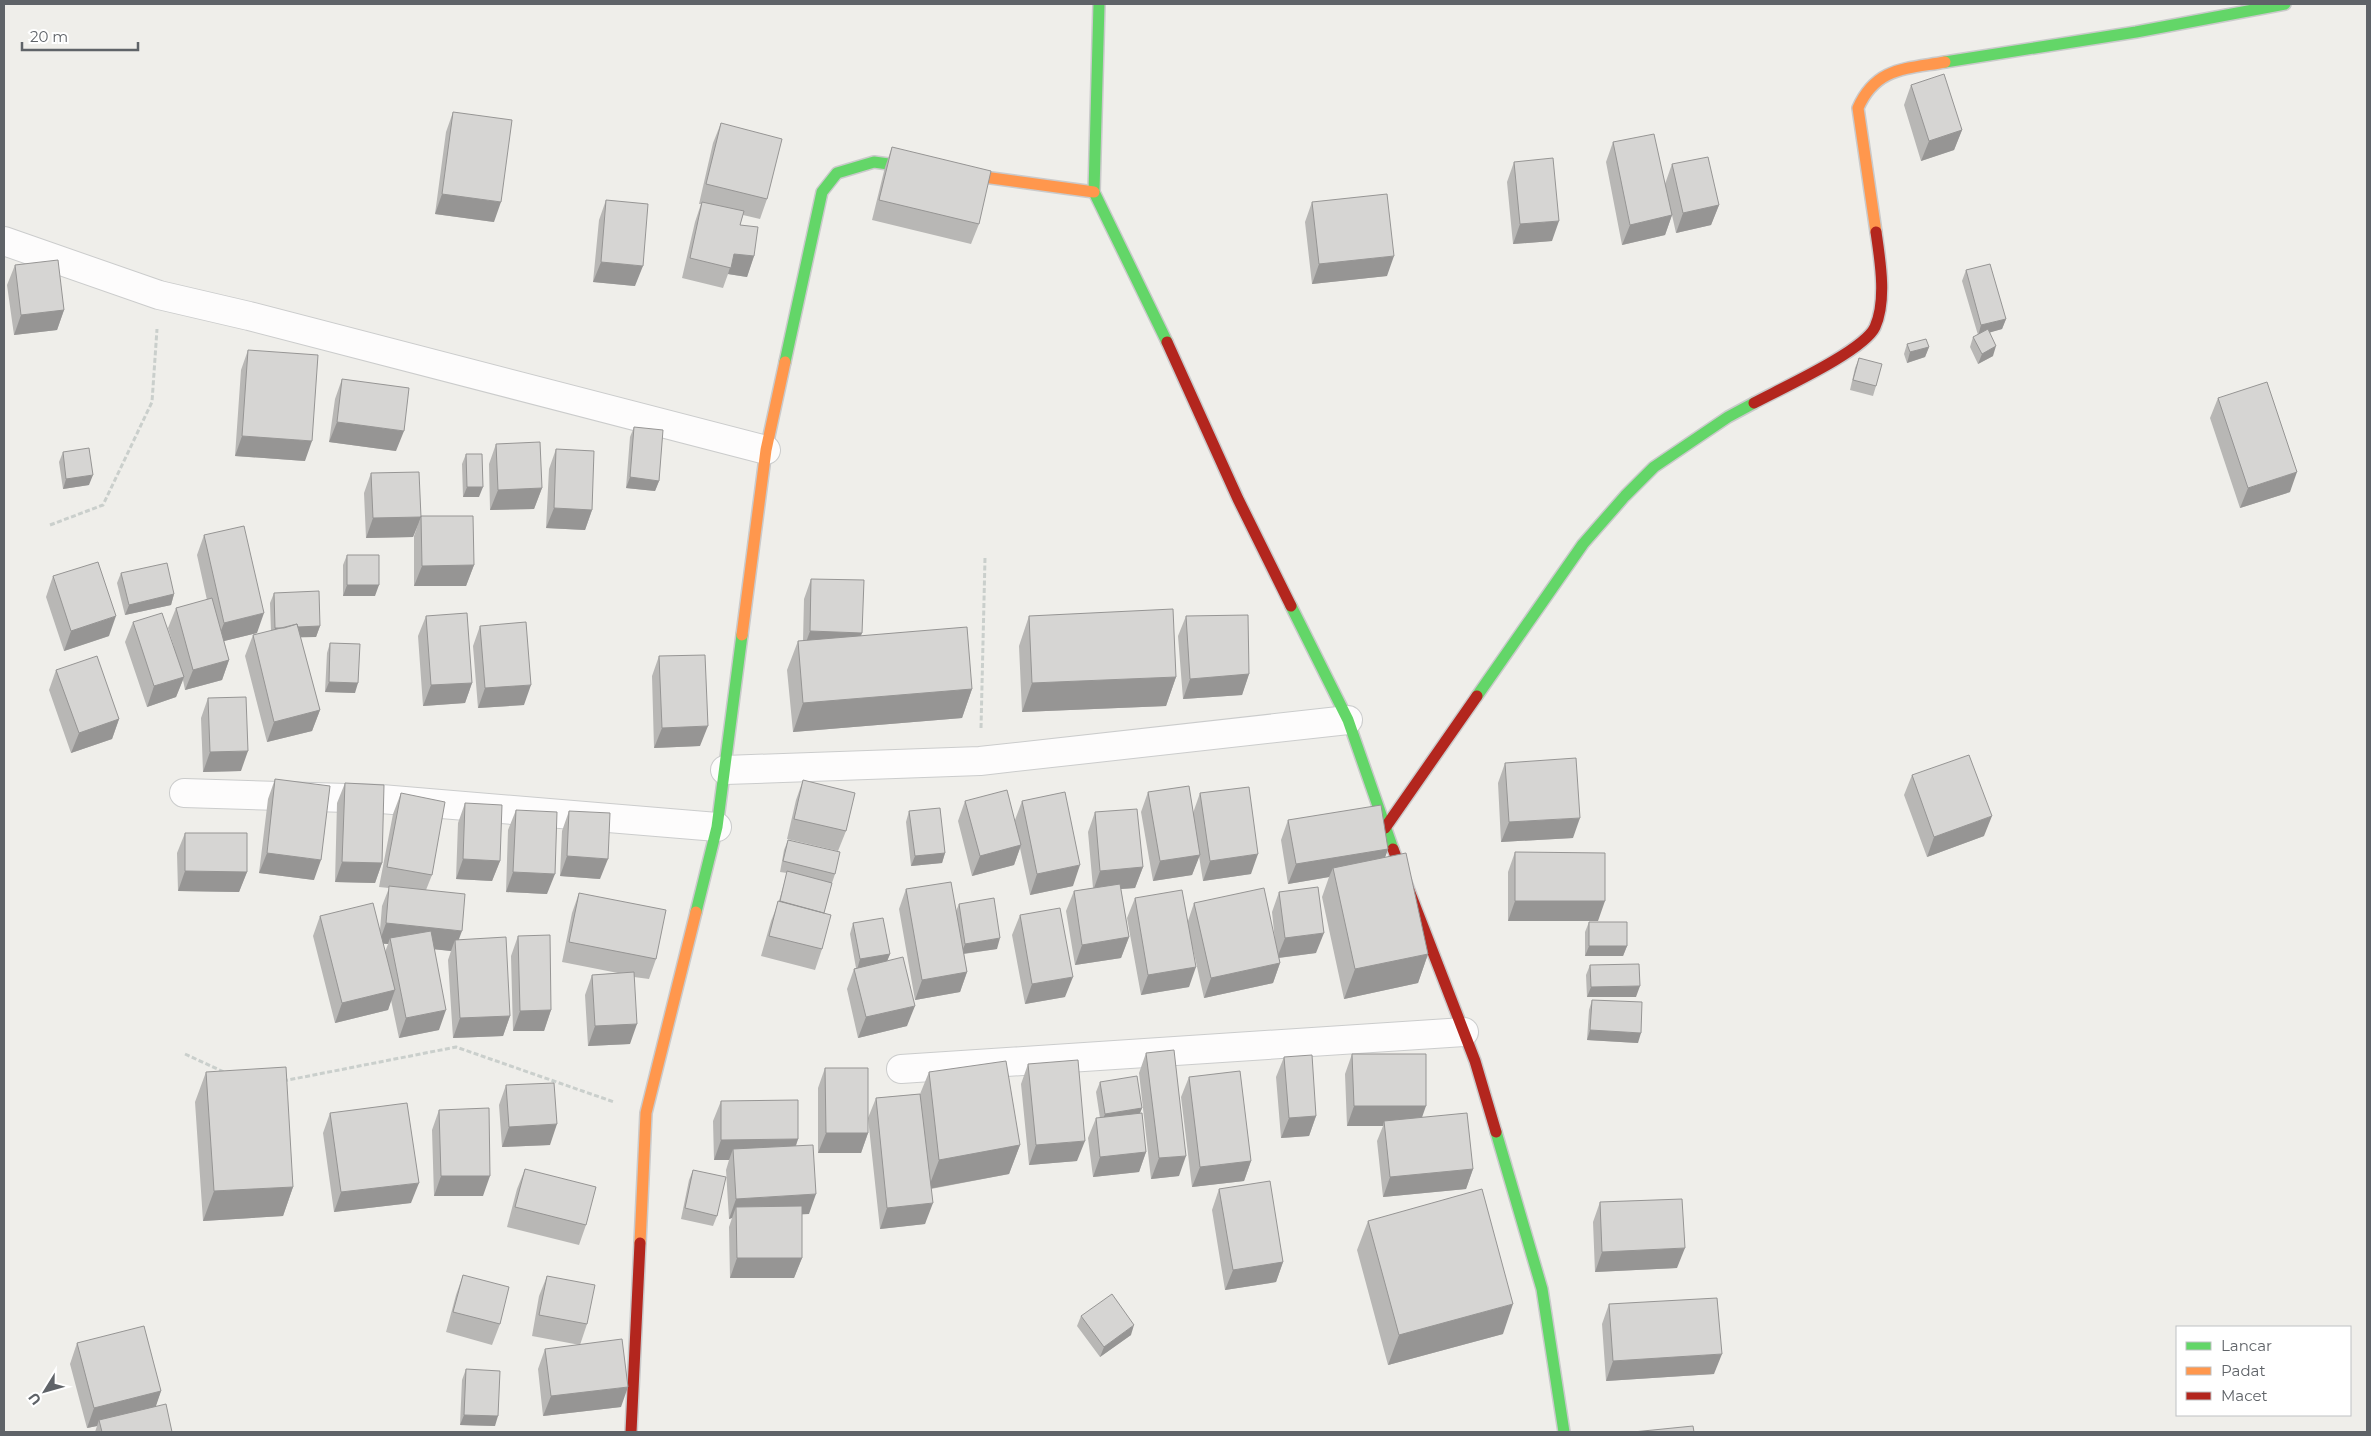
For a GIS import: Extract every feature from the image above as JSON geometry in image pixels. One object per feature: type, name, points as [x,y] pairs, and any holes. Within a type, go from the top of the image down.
[{"type":"street","points":[[1099,4],[1094,192],[1166,339],[1238,499],[1348,720],[1386,828],[1475,1061],[1542,1289],[1564,1432]]},
{"type":"street","points":[[1386,828],[1583,544],[1624,496],[1654,467],[1728,417],[1859,346],[1875,328],[1879,316],[1882,272],[1858,108],[1865,92],[1892,71],[2136,32],[2285,4]]},
{"type":"street","points":[[631,1432],[646,1113],[717,827],[766,450],[822,192],[837,173],[874,162],[1094,192]]},
{"type":"street","points":[[4,241],[159,296],[250,316],[766,450]]},
{"type":"street","points":[[725,770],[980,761],[1348,720]]},
{"type":"street","points":[[184,793],[381,799],[717,827]]},
{"type":"street","points":[[900,1069],[1464,1032]]},
{"type":"path","points":[[50,525],[103,505],[152,402],[159,296]]},
{"type":"path","points":[[980,761],[985,558]]},
{"type":"path","points":[[275,1083],[456,1047],[646,1113]]},
{"type":"path","points":[[185,1054],[229,1075]]},
{"type":"building","points":[[1944,74],[1962,130],[1929,141],[1911,85]]},
{"type":"building","points":[[453,112],[512,120],[501,202],[442,194]]},
{"type":"building","points":[[721,123],[782,139],[767,199],[706,184]]},
{"type":"building","points":[[1654,134],[1672,215],[1630,225],[1613,142]]},
{"type":"building","points":[[892,147],[991,171],[979,224],[879,200]]},
{"type":"building","points":[[1708,157],[1719,205],[1683,213],[1672,164]]},
{"type":"building","points":[[1553,158],[1559,221],[1520,224],[1514,162]]},
{"type":"building","points":[[1387,194],[1394,256],[1319,264],[1312,202]]},
{"type":"building","points":[[606,200],[648,204],[643,266],[601,262]]},
{"type":"building","points":[[702,202],[744,211],[740,225],[758,227],[754,256],[734,254],[731,268],[690,258]]},
{"type":"building","points":[[58,260],[64,310],[21,315],[15,265]]},
{"type":"building","points":[[1990,264],[2006,319],[1981,325],[1966,270]]},
{"type":"building","points":[[1988,329],[1996,346],[1982,354],[1973,337]]},
{"type":"building","points":[[1926,339],[1929,347],[1910,352],[1907,344]]},
{"type":"building","points":[[248,350],[318,355],[312,441],[242,436]]},
{"type":"building","points":[[1859,358],[1882,364],[1876,386],[1853,380]]},
{"type":"building","points":[[342,379],[409,388],[404,431],[337,422]]},
{"type":"building","points":[[2267,382],[2297,472],[2248,488],[2218,398]]},
{"type":"building","points":[[634,427],[663,430],[659,481],[630,477]]},
{"type":"building","points":[[540,442],[542,488],[498,490],[496,444]]},
{"type":"building","points":[[89,448],[93,475],[66,479],[63,452]]},
{"type":"building","points":[[556,449],[594,451],[592,510],[554,508]]},
{"type":"building","points":[[466,454],[482,454],[483,487],[467,487]]},
{"type":"building","points":[[419,472],[421,517],[373,518],[371,473]]},
{"type":"building","points":[[421,516],[473,516],[474,565],[422,566]]},
{"type":"building","points":[[244,526],[264,613],[224,623],[204,535]]},
{"type":"building","points":[[347,555],[379,555],[379,585],[347,585]]},
{"type":"building","points":[[98,562],[116,616],[71,631],[53,576]]},
{"type":"building","points":[[167,563],[174,594],[129,605],[121,573]]},
{"type":"building","points":[[811,579],[864,580],[862,633],[810,631]]},
{"type":"building","points":[[319,591],[320,626],[298,627],[297,624],[284,628],[275,628],[274,593]]},
{"type":"building","points":[[212,598],[229,660],[193,670],[176,608]]},
{"type":"building","points":[[1173,609],[1176,677],[1032,683],[1029,616]]},
{"type":"building","points":[[162,613],[184,677],[154,686],[133,622]]},
{"type":"building","points":[[467,613],[472,683],[431,685],[426,616]]},
{"type":"building","points":[[1248,615],[1249,674],[1190,679],[1186,616]]},
{"type":"building","points":[[526,622],[531,685],[485,688],[480,626]]},
{"type":"building","points":[[297,624],[320,710],[274,722],[253,635]]},
{"type":"building","points":[[967,627],[972,689],[803,703],[798,641]]},
{"type":"building","points":[[330,643],[360,644],[358,683],[329,682]]},
{"type":"building","points":[[705,655],[708,726],[662,728],[659,656]]},
{"type":"building","points":[[97,656],[119,719],[79,733],[56,670]]},
{"type":"building","points":[[246,697],[248,751],[210,752],[208,698]]},
{"type":"building","points":[[1969,755],[1992,816],[1934,837],[1912,775]]},
{"type":"building","points":[[1576,758],[1580,818],[1509,822],[1505,763]]},
{"type":"building","points":[[275,779],[330,786],[321,860],[267,853]]},
{"type":"building","points":[[803,780],[855,793],[846,831],[794,819]]},
{"type":"building","points":[[345,783],[384,785],[382,863],[342,862]]},
{"type":"building","points":[[1189,786],[1200,855],[1160,861],[1148,792]]},
{"type":"building","points":[[1249,787],[1258,854],[1210,861],[1200,793]]},
{"type":"building","points":[[1007,790],[1021,845],[980,856],[965,801]]},
{"type":"building","points":[[1065,792],[1080,865],[1037,874],[1022,801]]},
{"type":"building","points":[[401,793],[445,802],[432,875],[387,867]]},
{"type":"building","points":[[465,803],[502,805],[500,861],[463,859]]},
{"type":"building","points":[[1381,805],[1388,849],[1296,864],[1288,820]]},
{"type":"building","points":[[940,808],[945,853],[915,856],[909,811]]},
{"type":"building","points":[[1137,809],[1143,867],[1100,871],[1095,812]]},
{"type":"building","points":[[516,810],[557,812],[555,874],[513,872]]},
{"type":"building","points":[[569,811],[610,813],[608,859],[567,856]]},
{"type":"building","points":[[185,833],[247,833],[247,872],[185,871]]},
{"type":"building","points":[[788,840],[840,852],[835,874],[783,861]]},
{"type":"building","points":[[1515,852],[1605,853],[1605,901],[1515,901]]},
{"type":"building","points":[[1406,853],[1428,954],[1355,969],[1333,868]]},
{"type":"building","points":[[787,871],[832,883],[824,913],[780,901]]},
{"type":"building","points":[[951,882],[967,972],[922,980],[906,889]]},
{"type":"building","points":[[1120,884],[1129,937],[1082,945],[1074,891]]},
{"type":"building","points":[[389,886],[465,894],[462,931],[386,923]]},
{"type":"building","points":[[1318,887],[1324,933],[1285,938],[1279,892]]},
{"type":"building","points":[[1264,888],[1280,963],[1211,978],[1194,903]]},
{"type":"building","points":[[1182,890],[1196,967],[1148,975],[1135,898]]},
{"type":"building","points":[[579,893],[666,910],[656,959],[569,942]]},
{"type":"building","points":[[994,898],[1000,938],[965,944],[959,904]]},
{"type":"building","points":[[778,901],[831,915],[822,949],[769,936]]},
{"type":"building","points":[[373,903],[395,990],[342,1003],[320,916]]},
{"type":"building","points":[[1060,908],[1073,977],[1032,984],[1020,915]]},
{"type":"building","points":[[883,918],[890,954],[860,959],[853,923]]},
{"type":"building","points":[[1589,922],[1627,922],[1627,946],[1589,946]]},
{"type":"building","points":[[431,931],[446,1010],[406,1018],[390,938]]},
{"type":"building","points":[[550,935],[551,1010],[520,1011],[518,936]]},
{"type":"building","points":[[506,937],[510,1016],[460,1018],[455,940]]},
{"type":"building","points":[[903,957],[915,1006],[866,1017],[854,969]]},
{"type":"building","points":[[1639,964],[1640,986],[1591,987],[1590,965]]},
{"type":"building","points":[[634,972],[637,1024],[595,1026],[592,975]]},
{"type":"building","points":[[1592,1000],[1642,1002],[1641,1033],[1590,1030]]},
{"type":"building","points":[[1174,1050],[1186,1156],[1159,1158],[1146,1053]]},
{"type":"building","points":[[1352,1054],[1426,1054],[1426,1106],[1354,1106]]},
{"type":"building","points":[[1312,1055],[1316,1116],[1289,1118],[1284,1057]]},
{"type":"building","points":[[1078,1060],[1085,1141],[1036,1145],[1028,1064]]},
{"type":"building","points":[[1006,1061],[1020,1145],[939,1160],[929,1072]]},
{"type":"building","points":[[286,1067],[293,1187],[214,1191],[206,1072]]},
{"type":"building","points":[[825,1068],[868,1068],[868,1133],[826,1133]]},
{"type":"building","points":[[1240,1071],[1251,1161],[1200,1167],[1189,1077]]},
{"type":"building","points":[[1137,1076],[1142,1108],[1105,1114],[1100,1082]]},
{"type":"building","points":[[554,1083],[557,1124],[509,1127],[506,1085]]},
{"type":"building","points":[[920,1094],[933,1203],[887,1208],[876,1098]]},
{"type":"building","points":[[798,1100],[798,1139],[721,1140],[721,1101]]},
{"type":"building","points":[[407,1103],[419,1183],[341,1192],[330,1113]]},
{"type":"building","points":[[489,1108],[490,1176],[441,1176],[439,1110]]},
{"type":"building","points":[[1142,1113],[1146,1152],[1100,1157],[1096,1118]]},
{"type":"building","points":[[1467,1113],[1473,1169],[1390,1177],[1384,1121]]},
{"type":"building","points":[[813,1145],[816,1194],[736,1199],[733,1149]]},
{"type":"building","points":[[525,1169],[596,1187],[586,1225],[515,1207]]},
{"type":"building","points":[[693,1170],[726,1177],[717,1216],[685,1208]]},
{"type":"building","points":[[1270,1181],[1283,1262],[1233,1270],[1219,1189]]},
{"type":"building","points":[[1482,1189],[1513,1304],[1399,1335],[1368,1221]]},
{"type":"building","points":[[1682,1199],[1685,1248],[1602,1252],[1600,1202]]},
{"type":"building","points":[[802,1206],[802,1258],[737,1258],[736,1207]]},
{"type":"building","points":[[463,1275],[509,1287],[500,1324],[453,1312]]},
{"type":"building","points":[[547,1276],[595,1285],[587,1324],[539,1315]]},
{"type":"building","points":[[1112,1294],[1134,1325],[1104,1347],[1081,1316]]},
{"type":"building","points":[[1717,1298],[1722,1354],[1613,1361],[1609,1304]]},
{"type":"building","points":[[144,1326],[161,1391],[94,1408],[77,1343]]},
{"type":"building","points":[[622,1339],[628,1387],[551,1396],[545,1349]]},
{"type":"building","points":[[466,1369],[500,1371],[498,1416],[464,1415]]},
{"type":"building","points":[[166,1404],[172,1432],[102,1432],[99,1420]]},
{"type":"building","points":[[1693,1426],[1694,1432],[1633,1432]]},
{"type":"traffic: fast","points":[[1099,4],[1094,192],[1167,342]]},
{"type":"traffic: fast","points":[[1945,62],[2136,32],[2285,4]]},
{"type":"traffic: fast","points":[[785,362],[822,192],[837,173],[874,162],[903,166]]},
{"type":"traffic: fast","points":[[1477,696],[1583,544],[1625,496],[1654,467],[1728,417],[1754,403]]},
{"type":"traffic: fast","points":[[1291,606],[1348,720],[1393,849]]},
{"type":"traffic: fast","points":[[696,912],[717,827],[742,635]]},
{"type":"traffic: fast","points":[[1496,1132],[1542,1289],[1564,1432]]},
{"type":"traffic: slow","points":[[1876,232],[1858,108],[1865,95],[1883,77],[1905,69],[1945,62]]},
{"type":"traffic: slow","points":[[903,166],[1094,192]]},
{"type":"traffic: slow","points":[[742,635],[766,450],[785,362]]},
{"type":"traffic: slow","points":[[640,1243],[646,1113],[696,912]]},
{"type":"traffic: jam","points":[[1754,403],[1820,369],[1868,337],[1875,327],[1879,316],[1882,292],[1876,232]]},
{"type":"traffic: jam","points":[[1167,342],[1238,499],[1291,606]]},
{"type":"traffic: jam","points":[[1385,828],[1477,696]]},
{"type":"traffic: jam","points":[[1393,849],[1475,1061],[1496,1132]]},
{"type":"traffic: jam","points":[[631,1432],[640,1243]]}]
